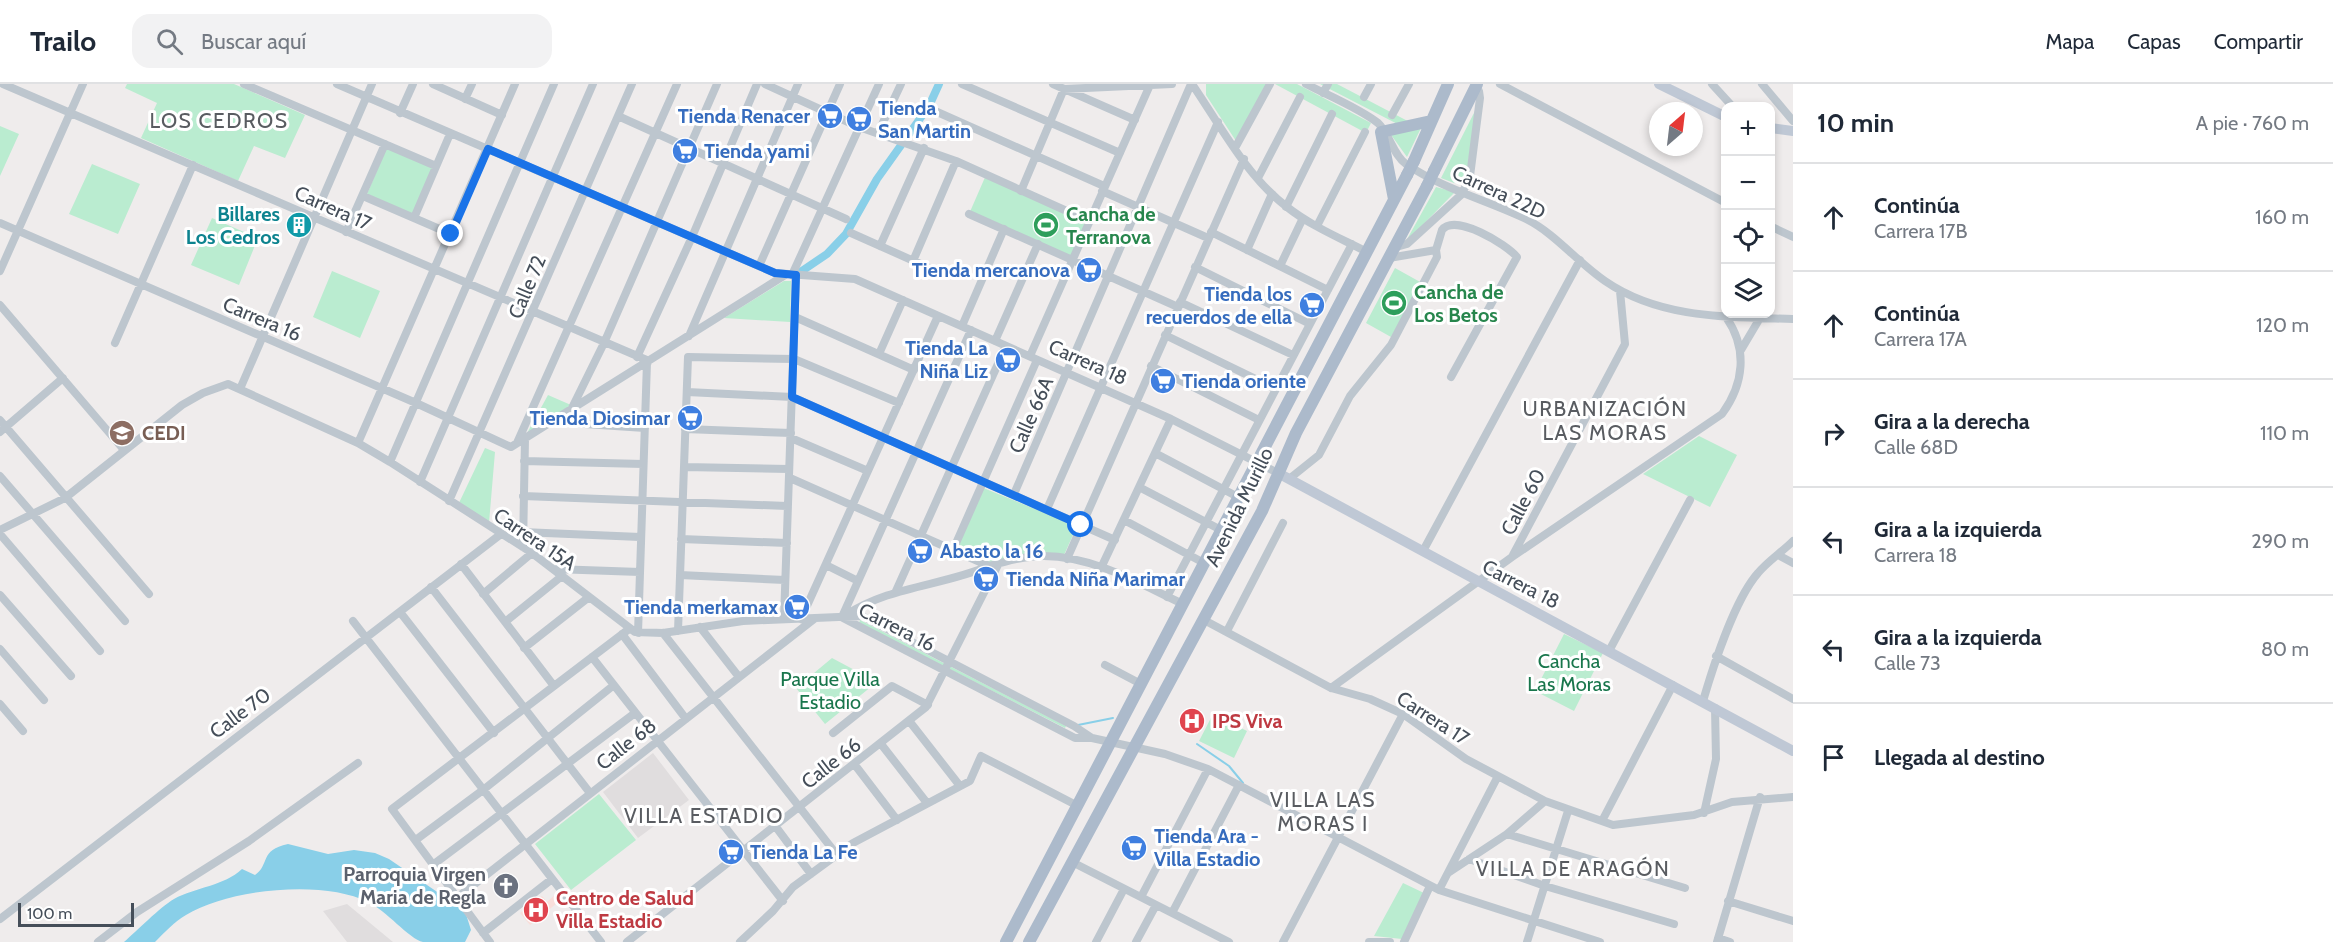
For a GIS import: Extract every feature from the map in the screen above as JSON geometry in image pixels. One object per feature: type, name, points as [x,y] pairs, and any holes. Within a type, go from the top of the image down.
[{"type":"main road","name":"Avenida Murillo","points":[[1006,942],[1407,175],[1448,84]]},
{"type":"main road","name":"Avenida Murillo","points":[[1031,941],[1283,476],[1301,423],[1427,186],[1476,86]]},
{"type":"main road","points":[[1394,199],[1381,139],[1384,130],[1431,121]]},
{"type":"street","name":"Carrera 17","points":[[3,84],[648,362]]},
{"type":"street","points":[[0,271],[83,84]]},
{"type":"street","points":[[244,84],[436,166]]},
{"type":"street","name":"Carrera 18","points":[[337,84],[759,266],[791,275],[855,279],[1171,419],[1423,550],[1477,582],[1793,751]]},
{"type":"street","points":[[240,389],[372,84]]},
{"type":"street","points":[[400,112],[413,84]]},
{"type":"street","points":[[433,84],[502,115]]},
{"type":"street","points":[[465,99],[472,84]]},
{"type":"street","points":[[358,443],[436,270],[515,84]]},
{"type":"street","points":[[390,462],[554,84]]},
{"type":"street","points":[[420,482],[592,84]]},
{"type":"street","name":"Calle 72","points":[[449,501],[481,433],[632,84]]},
{"type":"street","points":[[523,547],[524,461],[517,443],[571,327],[677,84]]},
{"type":"street","points":[[571,410],[604,343],[717,84]]},
{"type":"street","points":[[637,357],[692,237],[757,84]]},
{"type":"street","points":[[765,84],[859,127],[956,161],[1089,221]]},
{"type":"street","points":[[688,336],[798,84]]},
{"type":"street","points":[[759,266],[840,84]]},
{"type":"street","points":[[784,619],[795,317],[791,275],[879,84]]},
{"type":"street","points":[[878,133],[901,84]]},
{"type":"street","points":[[962,84],[1120,153]]},
{"type":"street","points":[[1053,84],[1135,120]]},
{"type":"street","points":[[1064,89],[1172,84]]},
{"type":"street","points":[[1192,84],[1235,148],[1272,194],[1303,218],[1367,252]]},
{"type":"street","name":"Calle 66A","points":[[1014,494],[1192,84]]},
{"type":"street","points":[[1235,148],[1270,84]]},
{"type":"street","name":"Carrera 22D","points":[[1306,84],[1377,123],[1384,130],[1405,164],[1462,194],[1526,219],[1548,232],[1620,291],[1655,307],[1721,316]]},
{"type":"street","points":[[1323,93],[1328,84]]},
{"type":"street","points":[[1364,97],[1371,84]]},
{"type":"street","points":[[1392,115],[1409,84]]},
{"type":"street","points":[[1500,84],[1721,201]]},
{"type":"street","points":[[1659,84],[1721,115]]},
{"type":"street","points":[[1673,92],[1682,84]]},
{"type":"street","points":[[1712,84],[1728,102]]},
{"type":"street","points":[[1762,84],[1793,121]]},
{"type":"street","points":[[953,550],[984,481],[1072,259],[1150,85]]},
{"type":"street","points":[[1391,253],[1407,244],[1462,194],[1470,176],[1480,98],[1476,86]]},
{"type":"street","points":[[1021,190],[1064,89]]},
{"type":"street","points":[[1258,178],[1300,97]]},
{"type":"street","points":[[935,111],[1036,156],[1140,207],[1247,250],[1328,290]]},
{"type":"street","points":[[1286,207],[1332,114]]},
{"type":"street","points":[[618,116],[792,192],[846,219]]},
{"type":"street","points":[[1047,509],[1218,122]]},
{"type":"street","points":[[1775,129],[1793,131]]},
{"type":"street","points":[[1317,226],[1365,132]]},
{"type":"street","points":[[414,218],[450,134]]},
{"type":"street","points":[[346,232],[386,144]]},
{"type":"street","points":[[880,246],[924,148]]},
{"type":"street","points":[[1067,559],[1134,403],[1244,159]]},
{"type":"street","points":[[913,261],[956,161]]},
{"type":"street","points":[[115,343],[193,165]]},
{"type":"street","points":[[1247,250],[1272,194]]},
{"type":"street","points":[[363,196],[451,234]]},
{"type":"street","points":[[969,214],[1293,355]]},
{"type":"street","points":[[1280,266],[1303,218]]},
{"type":"street","name":"Carrera 16","points":[[0,223],[481,433],[517,443]]},
{"type":"street","points":[[1283,476],[1319,455],[1350,396],[1391,345],[1437,257],[1436,250],[1445,226],[1462,224],[1506,247],[1517,257],[1451,377]]},
{"type":"street","points":[[1775,228],[1793,237]]},
{"type":"street","points":[[962,326],[1004,229]]},
{"type":"street","points":[[851,233],[943,274]]},
{"type":"street","points":[[995,341],[1038,244]]},
{"type":"street","points":[[1167,597],[1352,244]]},
{"type":"street","points":[[1391,253],[1436,250]]},
{"type":"street","points":[[1423,550],[1580,260]]},
{"type":"street","points":[[1195,267],[1310,324]]},
{"type":"street","points":[[517,443],[688,336],[791,275]]},
{"type":"street","name":"Calle 60","points":[[1331,688],[1512,557],[1625,344],[1620,291]]},
{"type":"street","points":[[879,354],[903,300]]},
{"type":"street","points":[[0,305],[124,450],[65,498],[0,532],[100,651]]},
{"type":"street","points":[[801,619],[938,316]]},
{"type":"street","points":[[795,317],[914,370]]},
{"type":"street","points":[[1512,557],[1722,414],[1733,400],[1738,385],[1741,350],[1738,338],[1727,318]]},
{"type":"street","points":[[1741,350],[1760,318]]},
{"type":"street","name":"Carrera 22D","points":[[1760,318],[1793,319]]},
{"type":"street","points":[[842,617],[971,330]]},
{"type":"street","points":[[1165,335],[1276,389]]},
{"type":"street","points":[[896,591],[1006,346]]},
{"type":"street","points":[[678,631],[688,357],[794,359],[898,403]]},
{"type":"street","points":[[638,633],[648,362]]},
{"type":"street","points":[[1151,366],[1259,420]]},
{"type":"street","points":[[63,378],[2,426],[149,594]]},
{"type":"street","name":"Carrera 15A","points":[[124,450],[182,405],[203,393],[228,384],[358,443],[523,547],[589,597],[625,632],[686,719]]},
{"type":"street","points":[[687,393],[792,397],[1115,540]]},
{"type":"street","points":[[1101,568],[1171,419]]},
{"type":"street","points":[[552,422],[645,428]]},
{"type":"street","points":[[685,429],[791,435],[868,471]]},
{"type":"street","points":[[1155,453],[1238,497]]},
{"type":"street","points":[[524,461],[643,464]]},
{"type":"street","points":[[684,467],[789,469]]},
{"type":"street","points":[[0,476],[124,621]]},
{"type":"street","points":[[790,478],[989,566]]},
{"type":"street","points":[[1139,487],[1221,530]]},
{"type":"street","points":[[523,496],[787,506]]},
{"type":"street","points":[[1609,651],[1690,500]]},
{"type":"street","points":[[1124,520],[1204,563]]},
{"type":"street","points":[[1227,631],[1283,523]]},
{"type":"street","points":[[522,532],[640,537]]},
{"type":"street","name":"Calle 70","points":[[0,919],[501,534]]},
{"type":"street","points":[[681,539],[787,543]]},
{"type":"street","points":[[1703,701],[1716,656],[1750,584],[1758,573],[1793,542]]},
{"type":"street","points":[[483,594],[532,553]]},
{"type":"street","points":[[1778,555],[1793,563]]},
{"type":"street","points":[[842,617],[865,602],[896,591],[965,576],[999,563],[1045,556],[1101,568],[1183,604]]},
{"type":"street","name":"Calle 66","points":[[627,942],[910,722],[928,705],[999,563]]},
{"type":"street","points":[[461,564],[554,686]]},
{"type":"street","points":[[826,565],[858,581]]},
{"type":"street","points":[[553,569],[640,572]]},
{"type":"street","points":[[505,622],[562,576]]},
{"type":"street","points":[[680,576],[785,580]]},
{"type":"street","points":[[431,587],[566,765],[590,793]]},
{"type":"street","points":[[0,595],[71,676]]},
{"type":"street","points":[[524,648],[589,597]]},
{"type":"street","points":[[399,612],[494,733]]},
{"type":"street","name":"Carrera 16","points":[[842,617],[862,616],[1081,730],[1092,738]]},
{"type":"street","name":"Carrera 16","points":[[842,617],[1075,738],[1092,738],[1111,742],[1208,769],[1439,890],[1600,942]]},
{"type":"street","name":"Carrera 15A","points":[[625,632],[663,633],[743,621],[842,617]]},
{"type":"street","name":"Calle 68","points":[[458,897],[814,619]]},
{"type":"street","name":"Carrera 17","points":[[1204,620],[1331,688],[1370,699],[1403,714],[1466,759],[1568,811],[1614,825],[1704,813]]},
{"type":"street","points":[[353,621],[601,942]]},
{"type":"street","points":[[700,627],[739,677]]},
{"type":"street","points":[[490,942],[417,839],[392,810],[625,632]]},
{"type":"street","points":[[663,633],[837,855]]},
{"type":"street","points":[[0,649],[45,700]]},
{"type":"street","points":[[1716,656],[1793,699]]},
{"type":"street","points":[[592,657],[783,901]]},
{"type":"street","points":[[1105,665],[1141,684]]},
{"type":"street","points":[[417,839],[483,790],[614,685]]},
{"type":"street","points":[[1602,821],[1673,685]]},
{"type":"street","points":[[833,733],[892,686],[928,705]]},
{"type":"street","points":[[0,704],[23,731]]},
{"type":"street","points":[[1704,813],[1716,759],[1715,708]]},
{"type":"street","points":[[434,864],[635,713]]},
{"type":"street","points":[[1283,942],[1403,714]]},
{"type":"street","points":[[910,722],[960,786]]},
{"type":"street","points":[[881,744],[927,802]]},
{"type":"street","points":[[740,942],[783,901],[788,892],[837,855],[974,777],[981,756],[1078,806]]},
{"type":"street","points":[[98,942],[146,905],[249,841],[358,763]]},
{"type":"street","points":[[855,765],[897,820]]},
{"type":"street","points":[[1141,897],[1208,769]]},
{"type":"street","points":[[1439,890],[1498,776]]},
{"type":"street","points":[[1172,913],[1239,785]]},
{"type":"street","points":[[1704,813],[1725,803],[1760,797],[1793,797]]},
{"type":"street","points":[[1730,942],[1717,940],[1760,797]]},
{"type":"street","points":[[1447,874],[1507,834],[1545,801]]},
{"type":"street","points":[[1527,942],[1568,811]]},
{"type":"street","points":[[776,827],[811,874]]},
{"type":"street","points":[[1507,834],[1685,888]]},
{"type":"street","points":[[1469,859],[1545,886],[1674,924]]},
{"type":"street","points":[[1072,862],[1228,942]]},
{"type":"street","points":[[483,933],[552,879]]},
{"type":"street","points":[[1404,942],[1430,886]]},
{"type":"street","points":[[1096,942],[1124,889]]},
{"type":"street","points":[[1728,901],[1793,921]]},
{"type":"street","points":[[1136,942],[1156,905]]},
{"type":"street","points":[[1369,942],[1390,942]]},
{"type":"shaded area","points":[[653,753],[689,800],[638,838],[603,792]]},
{"type":"shaded area","name":"Centro de Salud Villa Estadio","points":[[557,893],[562,899],[530,925],[520,913],[542,896],[547,902]]},
{"type":"shaded area","points":[[347,904],[393,942],[347,942],[323,911]]},
{"type":"green space","points":[[127,84],[234,84],[305,115],[285,158],[254,146],[238,181],[141,138],[157,103],[125,88]]},
{"type":"green space","points":[[1206,84],[1269,84],[1236,141],[1206,95]]},
{"type":"green space","points":[[1275,84],[1297,84],[1371,123],[1366,133]]},
{"type":"green space","points":[[1320,84],[1337,84],[1421,128],[1407,157],[1389,132],[1409,130]]},
{"type":"green space","points":[[1476,109],[1466,177],[1454,183],[1441,178]]},
{"type":"green space","points":[[0,126],[19,134],[0,176]]},
{"type":"green space","points":[[387,147],[433,167],[413,214],[367,194]]},
{"type":"green space","points":[[92,164],[140,184],[118,234],[69,214]]},
{"type":"green space","name":"Cancha de Terranova","points":[[986,175],[1089,221],[1072,259],[969,214]]},
{"type":"green space","points":[[1436,187],[1455,192],[1405,243]]},
{"type":"green space","points":[[212,218],[258,238],[239,285],[191,265]]},
{"type":"green space","name":"Cancha de Los Betos","points":[[1395,268],[1422,283],[1391,337],[1366,323]]},
{"type":"green space","points":[[332,271],[380,291],[360,338],[313,317]]},
{"type":"green space","points":[[784,281],[791,281],[790,322],[724,318]]},
{"type":"green space","points":[[548,395],[571,405],[526,435]]},
{"type":"green space","points":[[1699,436],[1737,455],[1710,507],[1643,474]]},
{"type":"green space","points":[[485,448],[495,452],[489,523],[458,505]]},
{"type":"green space","points":[[981,487],[1077,526],[1064,555],[989,563],[955,548]]},
{"type":"green space","points":[[860,620],[1066,726],[1065,728],[859,623]]},
{"type":"green space","name":"Cancha Las Moras","points":[[1564,634],[1603,653],[1574,711],[1535,691]]},
{"type":"green space","name":"Parque Villa Estadio","points":[[832,658],[877,682],[825,724],[796,688]]},
{"type":"green space","points":[[1213,714],[1247,731],[1234,758],[1199,741]]},
{"type":"green space","points":[[599,794],[636,840],[571,890],[535,844]]},
{"type":"green space","points":[[1403,883],[1424,893],[1402,939],[1374,936]]},
{"type":"water","points":[[288,844],[328,854],[354,850],[375,853],[389,859],[465,911],[471,930],[465,942],[423,942],[411,936],[368,902],[349,895],[302,889],[250,893],[226,899],[186,915],[155,942],[124,942],[174,899],[218,883],[242,869],[255,875],[273,850]]},
{"type":"waterway","points":[[796,275],[827,254],[846,234],[877,179],[929,106],[939,84]]},
{"type":"waterway","points":[[1078,725],[1113,718]]},
{"type":"waterway","points":[[1197,744],[1229,766],[1243,783]]},
{"type":"place","name":"Tienda Renacer","points":[[830,116]]},
{"type":"place","name":"Tienda San Martin","points":[[859,119]]},
{"type":"place","name":"Tienda yami","points":[[685,151]]},
{"type":"place","name":"Billares Los Cedros","points":[[299,225]]},
{"type":"place","name":"Cancha de Terranova","points":[[1046,225]]},
{"type":"place","name":"Tienda mercanova","points":[[1089,270]]},
{"type":"place","name":"Cancha de Los Betos","points":[[1394,303]]},
{"type":"place","name":"Tienda los recuerdos de ella","points":[[1312,305]]},
{"type":"place","name":"Tienda La Niña Liz","points":[[1008,360]]},
{"type":"place","name":"Tienda oriente","points":[[1163,381]]},
{"type":"place","name":"Tienda Diosimar","points":[[690,418]]},
{"type":"place","name":"CEDI","points":[[122,433]]},
{"type":"place","name":"Abasto la 16","points":[[920,551]]},
{"type":"place","name":"Tienda Niña Marimar","points":[[986,579]]},
{"type":"place","name":"Tienda merkamax","points":[[797,607]]},
{"type":"place","name":"IPS Viva","points":[[1192,721]]},
{"type":"place","name":"Tienda Ara - Villa Estadio","points":[[1134,848]]},
{"type":"place","name":"Tienda La Fe","points":[[731,852]]},
{"type":"place","name":"Parroquia Virgen Maria de Regla","points":[[506,886]]},
{"type":"place","name":"Centro de Salud Villa Estadio","points":[[536,910]]},
{"type":"district","name":"LOS CEDROS","points":[[219,121]]},
{"type":"district","name":"URBANIZACIÓN LAS MORAS","points":[[1605,421]]},
{"type":"district","name":"VILLA LAS MORAS I","points":[[1323,812]]},
{"type":"district","name":"VILLA ESTADIO","points":[[704,816]]},
{"type":"district","name":"VILLA DE ARAGÓN","points":[[1573,869]]},
{"type":"route","points":[[451,234],[488,149],[775,273],[796,275],[792,397],[1081,525]]}]
